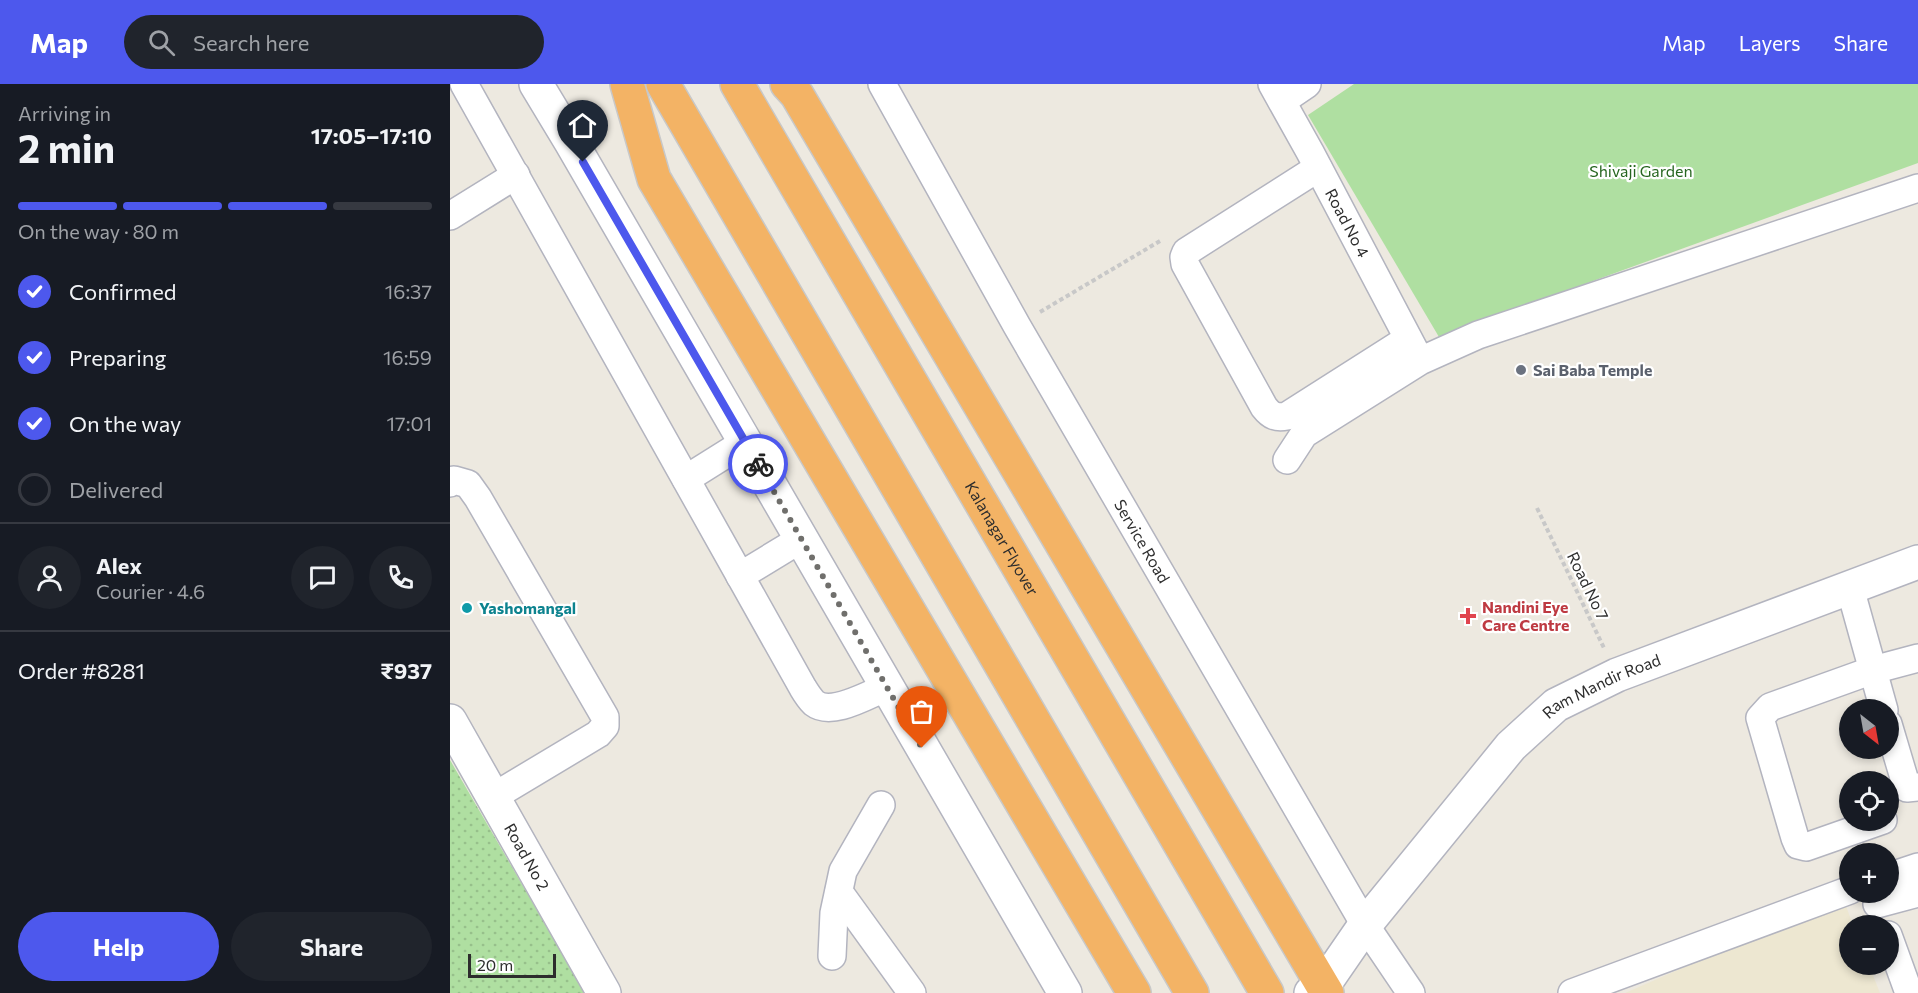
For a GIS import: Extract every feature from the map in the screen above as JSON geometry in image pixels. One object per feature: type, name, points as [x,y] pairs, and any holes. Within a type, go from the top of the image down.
[{"type":"highway","points":[[627,84],[654,179],[1134,993]]},
{"type":"highway","points":[[663,84],[1192,993]]},
{"type":"highway","name":"Kalanagar Flyover","points":[[737,84],[1267,993]]},
{"type":"highway","points":[[787,84],[803,106],[1320,991]]},
{"type":"street","points":[[464,84],[803,688],[813,702],[822,707],[836,708],[887,687]]},
{"type":"street","points":[[536,84],[1065,993]]},
{"type":"street","name":"Service Road","points":[[882,84],[1017,326],[1365,925],[1411,993]]},
{"type":"street","points":[[1277,92],[1307,84]]},
{"type":"street","name":"Road No 4","points":[[1277,92],[1414,350]]},
{"type":"street","points":[[1318,168],[1186,252],[1184,257],[1185,264],[1264,407],[1271,415],[1279,417],[1287,416],[1414,350],[1478,335],[1918,188]]},
{"type":"street","points":[[450,216],[516,175]]},
{"type":"street","points":[[1287,460],[1305,434],[1414,350]]},
{"type":"street","points":[[686,479],[745,442]]},
{"type":"street","points":[[450,483],[454,480],[468,484],[478,498],[605,717],[606,726],[598,734],[493,797]]},
{"type":"street","points":[[741,576],[801,539]]},
{"type":"street","name":"Ram Mandir Road","points":[[1320,991],[1365,925],[1511,746],[1556,705],[1617,675],[1918,562]]},
{"type":"street","points":[[1850,588],[1881,699]]},
{"type":"street","points":[[1852,831],[1806,847],[1798,845],[1794,838],[1760,718],[1770,707],[1873,670],[1918,658]]},
{"type":"street","name":"Road No 2","points":[[450,721],[604,993]]},
{"type":"street","points":[[1896,759],[1904,791]]},
{"type":"street","points":[[832,956],[834,912],[843,871],[881,805]]},
{"type":"street","points":[[1899,873],[1918,867]]},
{"type":"street","points":[[838,892],[912,993]]},
{"type":"street","points":[[1879,907],[1918,893]]},
{"type":"street","points":[[1572,993],[1839,894]]},
{"type":"street","points":[[1899,965],[1909,993]]},
{"type":"path","name":"Road No 7","points":[[1537,508],[1617,675]]},
{"type":"shaded area","points":[[1839,900],[1839,903],[1845,903],[1849,915],[1839,915],[1839,975],[1873,975],[1880,993],[1625,993]]},
{"type":"green space","name":"Shivaji Garden","points":[[1354,84],[1918,84],[1918,163],[1439,337],[1308,115]]},
{"type":"green space","points":[[450,760],[585,993],[450,993]]},
{"type":"way so far","points":[[758,464],[922,748]]},
{"type":"place","name":"Sai Baba Temple","points":[[1521,370]]},
{"type":"place","name":"Yashomangal","points":[[467,608]]},
{"type":"place","name":"Nandini Eye Care Centre","points":[[1468,616]]},
{"type":"route","points":[[583,162],[758,464]]}]
